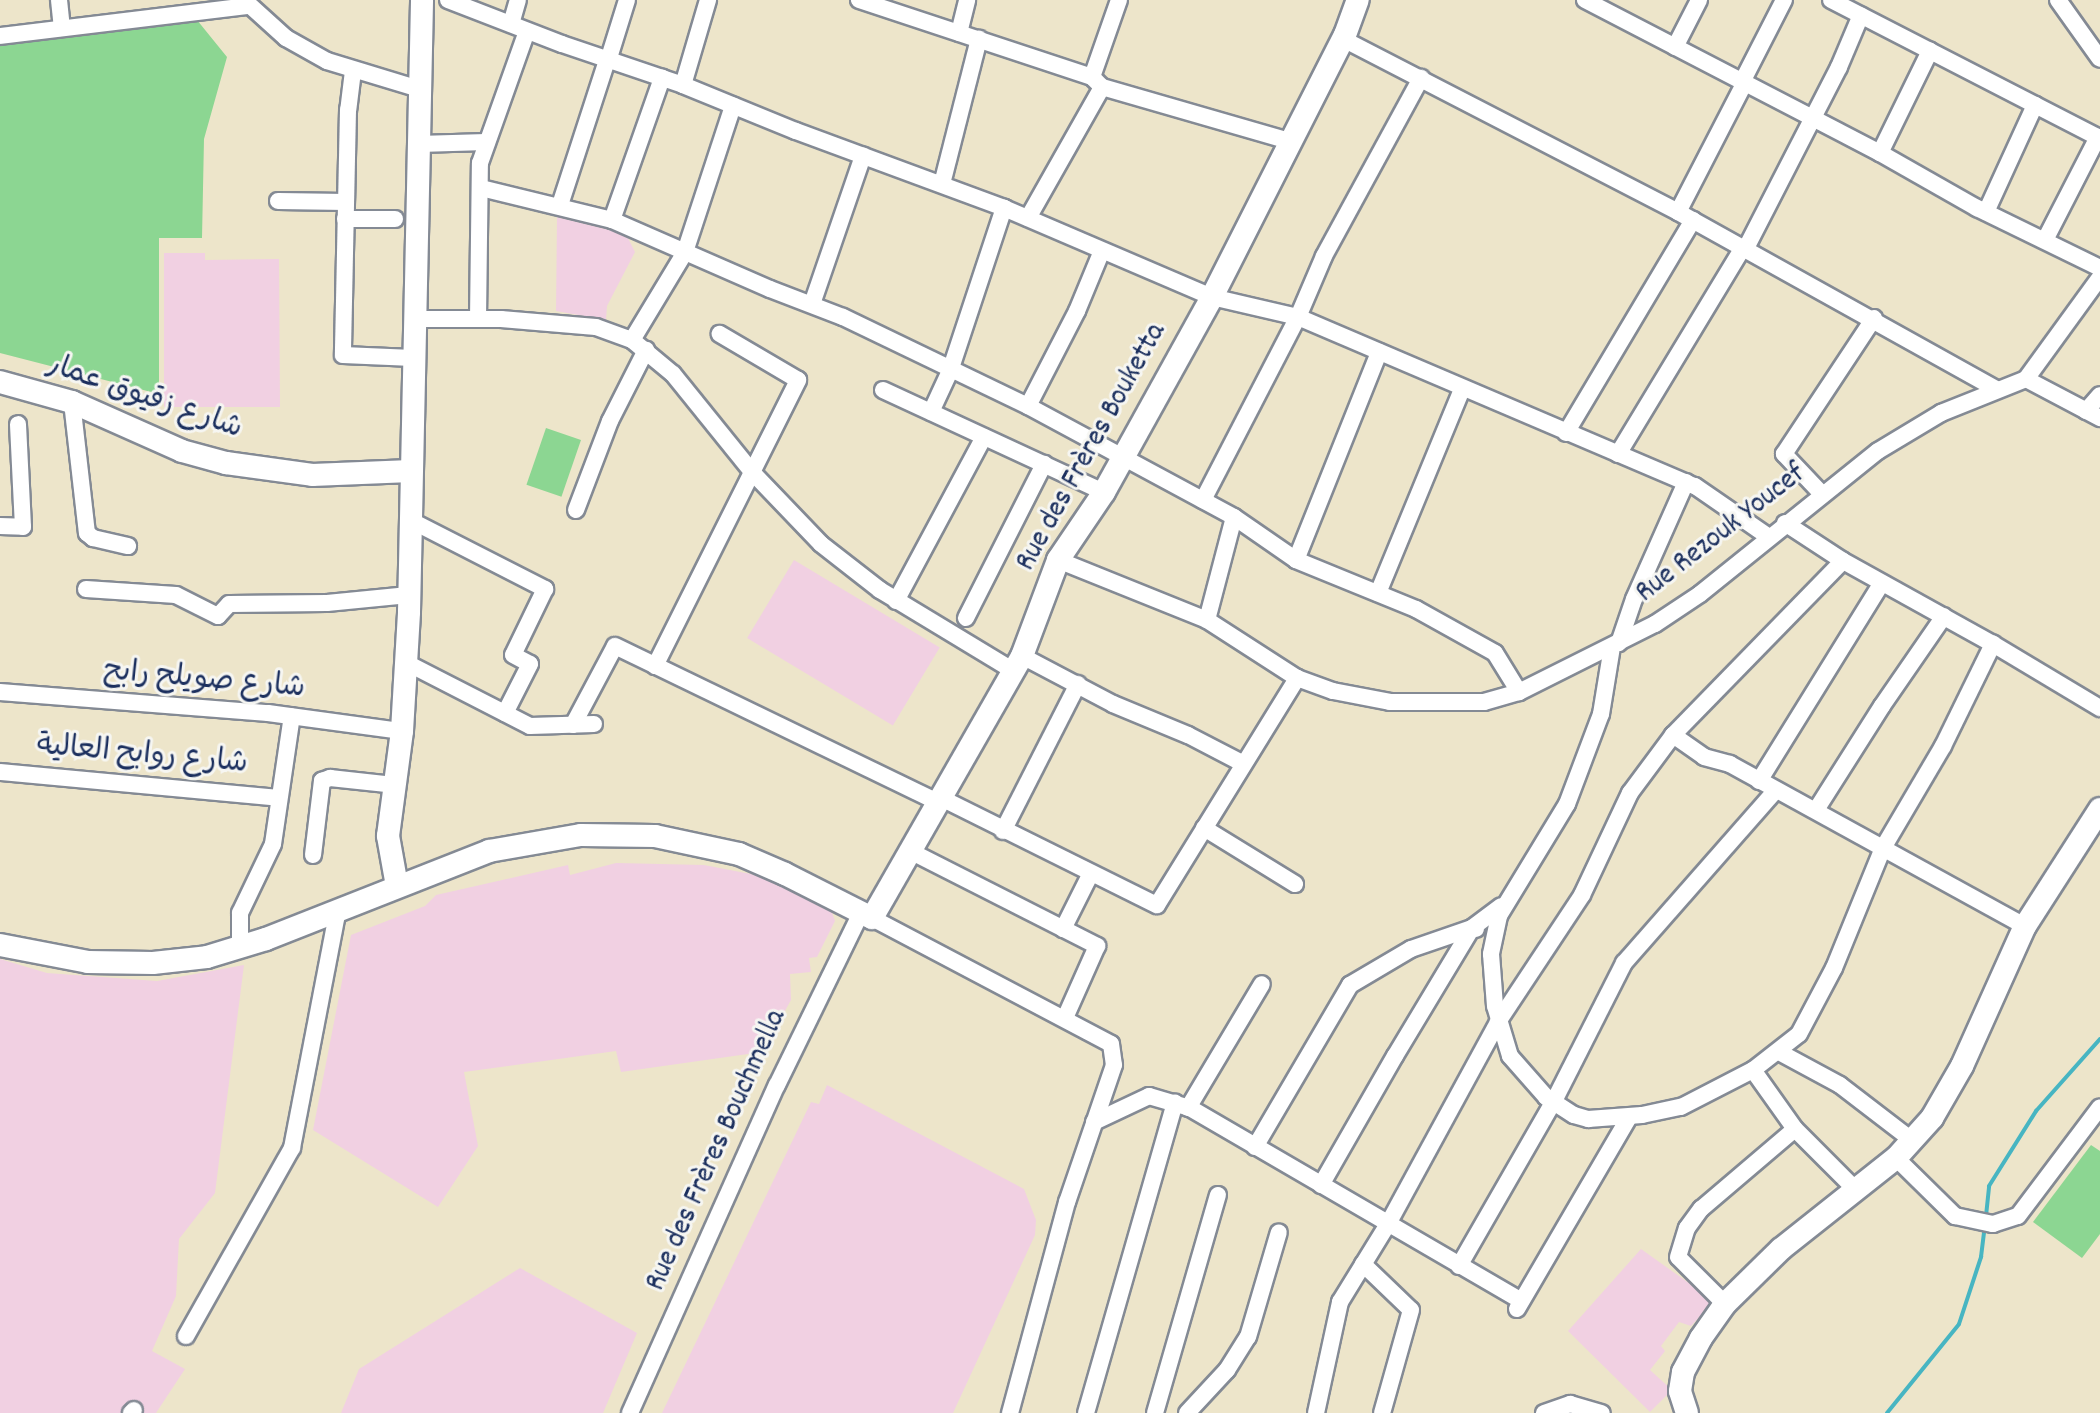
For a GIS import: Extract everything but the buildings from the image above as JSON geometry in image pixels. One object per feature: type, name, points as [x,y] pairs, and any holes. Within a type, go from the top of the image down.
[{"type":"main road","points":[[397,886],[388,836],[402,731],[409,595],[422,0]]},
{"type":"main road","name":"Rue des Frères Bouketta","points":[[866,916],[910,851],[1017,663],[1058,560],[1104,492],[1212,297],[1343,39],[1358,0]]},
{"type":"main road","name":"شارع زقيوق عمار","points":[[0,382],[72,402],[182,451],[226,463],[312,475],[411,471]]},
{"type":"main road","points":[[1687,1413],[1680,1391],[1683,1372],[1701,1338],[1725,1304],[1781,1249],[1896,1158],[1932,1118],[1962,1066],[2025,926],[2100,809]]},
{"type":"main road","points":[[0,945],[39,956],[114,963],[187,960],[240,948],[507,845],[555,837],[635,835],[690,842],[739,854],[866,916]]},
{"type":"street","points":[[59,0],[62,28]]},
{"type":"street","points":[[448,0],[608,61],[683,85],[1004,208],[1101,253],[1212,297],[1298,317],[1686,482],[1769,537]]},
{"type":"street","points":[[511,24],[518,0]]},
{"type":"street","points":[[560,205],[627,0]]},
{"type":"street","points":[[683,85],[708,0]]},
{"type":"street","points":[[859,0],[1097,82],[1289,141]]},
{"type":"street","points":[[959,33],[967,0]]},
{"type":"street","points":[[1028,218],[1097,82],[1119,0]]},
{"type":"street","points":[[1585,0],[1610,6],[1675,47],[1880,153],[1986,212],[2100,268]]},
{"type":"street","points":[[1675,47],[1699,0]]},
{"type":"street","points":[[1566,433],[1686,216],[1743,83],[1784,0]]},
{"type":"street","points":[[1831,0],[2099,137],[2045,240]]},
{"type":"street","points":[[2058,0],[2100,59]]},
{"type":"street","points":[[0,36],[246,3],[286,38],[353,71],[419,89]]},
{"type":"street","points":[[1618,454],[1744,250],[1813,118],[1861,15]]},
{"type":"street","points":[[478,319],[480,163],[527,31]]},
{"type":"street","points":[[942,184],[979,39]]},
{"type":"street","points":[[1343,39],[1686,216],[1874,318],[1996,389]]},
{"type":"street","points":[[1880,153],[1930,51]]},
{"type":"street","points":[[353,71],[348,110],[343,355],[413,358]]},
{"type":"street","points":[[612,220],[662,78]]},
{"type":"street","points":[[1203,500],[1298,317],[1324,256],[1421,78]]},
{"type":"street","points":[[1986,212],[2035,105]]},
{"type":"street","points":[[576,510],[639,345],[685,252],[733,106]]},
{"type":"street","points":[[418,144],[487,142]]},
{"type":"street","points":[[812,304],[863,156]]},
{"type":"street","points":[[481,188],[612,220],[812,304],[1028,406],[1234,517],[1296,560],[1416,609],[1495,653],[1519,692]]},
{"type":"street","points":[[278,201],[395,219]]},
{"type":"street","points":[[931,412],[950,371],[1004,208]]},
{"type":"street","points":[[1028,406],[1077,311],[1101,253]]},
{"type":"street","points":[[2100,277],[2026,379],[2093,414],[2100,395]]},
{"type":"street","points":[[1821,493],[1784,454],[1874,318]]},
{"type":"street","points":[[414,319],[478,319],[596,327],[639,345],[673,374],[753,473],[821,544],[896,601],[1017,663],[1078,684],[1242,763]]},
{"type":"street","points":[[655,666],[798,380],[720,334]]},
{"type":"street","points":[[1296,560],[1379,352]]},
{"type":"street","name":"Rue Rezouk Youcef","points":[[1058,560],[1207,620],[1297,678],[1333,691],[1390,702],[1462,703],[1519,692],[1616,645],[1700,594],[1821,493],[1878,451],[1941,413],[2026,379]]},
{"type":"street","points":[[1378,593],[1462,389]]},
{"type":"street","points":[[883,390],[1104,492]]},
{"type":"street","points":[[72,402],[87,533],[93,538],[128,546]]},
{"type":"street","points":[[0,526],[23,527],[18,424]]},
{"type":"street","points":[[896,601],[984,437]]},
{"type":"street","points":[[966,618],[1044,464]]},
{"type":"street","points":[[1686,482],[1616,645],[1601,714],[1567,804],[1493,932],[1491,967],[1498,1022],[1514,1063],[1554,1101],[1582,1118],[1629,1117],[1681,1107],[1753,1070],[1799,1034],[1830,977],[1883,848],[1943,746],[1993,644]]},
{"type":"street","points":[[1207,620],[1234,517]]},
{"type":"street","points":[[410,520],[545,589],[513,655],[530,664],[505,713]]},
{"type":"street","points":[[1785,523],[1843,561],[1993,644],[2100,708]]},
{"type":"street","points":[[1316,1413],[1340,1302],[1388,1224],[1498,1022],[1582,895],[1630,793],[1673,735],[1843,561]]},
{"type":"street","points":[[1759,781],[1882,583]]},
{"type":"street","points":[[86,589],[176,595],[218,616],[229,604],[327,603],[409,595]]},
{"type":"street","points":[[1816,810],[1944,616]]},
{"type":"street","points":[[573,725],[615,646],[940,800],[1149,904],[1161,904],[1242,763],[1297,678]]},
{"type":"street","points":[[405,662],[530,726],[594,724]]},
{"type":"street","points":[[1003,831],[1078,684]]},
{"type":"street","name":"شارع صويلح رابح","points":[[0,692],[292,716],[402,731]]},
{"type":"street","points":[[240,948],[240,913],[273,844],[292,716]]},
{"type":"street","points":[[1673,735],[1704,757],[1730,764],[2025,926]]},
{"type":"street","name":"شارع روابح العالية","points":[[0,772],[279,798]]},
{"type":"street","points":[[313,855],[322,781],[330,778],[394,785]]},
{"type":"street","points":[[1459,1266],[1554,1101],[1624,963],[1776,790]]},
{"type":"street","points":[[1204,828],[1295,884]]},
{"type":"street","points":[[910,851],[1097,946],[1065,1018]]},
{"type":"street","points":[[1063,929],[1090,875]]},
{"type":"street","points":[[1255,1147],[1350,985],[1411,949],[1472,928],[1509,900]]},
{"type":"street","points":[[186,1336],[292,1148],[338,910]]},
{"type":"street","points":[[866,916],[1111,1044],[1114,1065],[1067,1202],[1010,1413]]},
{"type":"street","name":"Rue des Frères Bouchmella","points":[[630,1413],[782,1073],[866,916]]},
{"type":"street","points":[[1472,928],[1493,932]]},
{"type":"street","points":[[1321,1185],[1472,928]]},
{"type":"street","points":[[1086,1413],[1182,1105],[1262,984]]},
{"type":"street","points":[[1779,1052],[1840,1085],[1913,1141]]},
{"type":"street","points":[[1753,1070],[1795,1129],[1856,1190]]},
{"type":"street","points":[[1094,1122],[1149,1096],[1182,1105],[1459,1266],[1519,1305],[1629,1117]]},
{"type":"street","points":[[1896,1158],[1955,1216],[1993,1224],[2018,1216],[2100,1107]]},
{"type":"street","points":[[1725,1304],[1678,1257],[1687,1228],[1701,1209],[1795,1129]]},
{"type":"street","points":[[1155,1413],[1218,1195]]},
{"type":"street","points":[[1187,1413],[1227,1370],[1248,1337],[1279,1232]]},
{"type":"street","points":[[1363,1264],[1411,1310],[1382,1413]]},
{"type":"street","points":[[1544,1413],[1570,1404],[1602,1413]]},
{"type":"shaded area","points":[[557,217],[626,234],[635,252],[607,306],[606,320],[556,311]]},
{"type":"shaded area","points":[[164,253],[205,253],[205,260],[279,259],[280,407],[164,407]]},
{"type":"shaded area","points":[[794,560],[940,648],[893,726],[747,638]]},
{"type":"shaded area","points":[[616,863],[704,865],[761,876],[830,907],[835,921],[817,957],[809,958],[811,972],[790,974],[791,1000],[762,1052],[621,1072],[616,1051],[464,1072],[478,1146],[438,1207],[313,1130],[351,935],[425,906],[436,895],[568,865],[570,875]]},
{"type":"shaded area","points":[[0,959],[47,973],[157,981],[244,965],[215,1193],[179,1239],[176,1296],[152,1351],[185,1369],[156,1413],[0,1413]]},
{"type":"shaded area","points":[[827,1085],[1024,1189],[1036,1220],[1035,1235],[953,1413],[662,1413],[811,1102],[819,1104]]},
{"type":"shaded area","points":[[1641,1249],[1714,1301],[1691,1326],[1679,1322],[1661,1346],[1665,1351],[1650,1370],[1672,1390],[1650,1412],[1568,1331]]},
{"type":"shaded area","points":[[520,1268],[637,1333],[603,1413],[341,1413],[359,1369]]},
{"type":"green space","points":[[197,20],[227,57],[204,139],[202,238],[159,238],[159,394],[0,353],[0,45]]},
{"type":"green space","points":[[546,428],[581,440],[561,497],[526,485]]},
{"type":"green space","points":[[2091,1145],[2100,1151],[2100,1234],[2082,1258],[2033,1222]]},
{"type":"waterway","points":[[1986,1216],[1989,1186],[2036,1111],[2100,1039]]},
{"type":"waterway","points":[[1887,1413],[1959,1324],[1981,1257],[1985,1225]]}]
